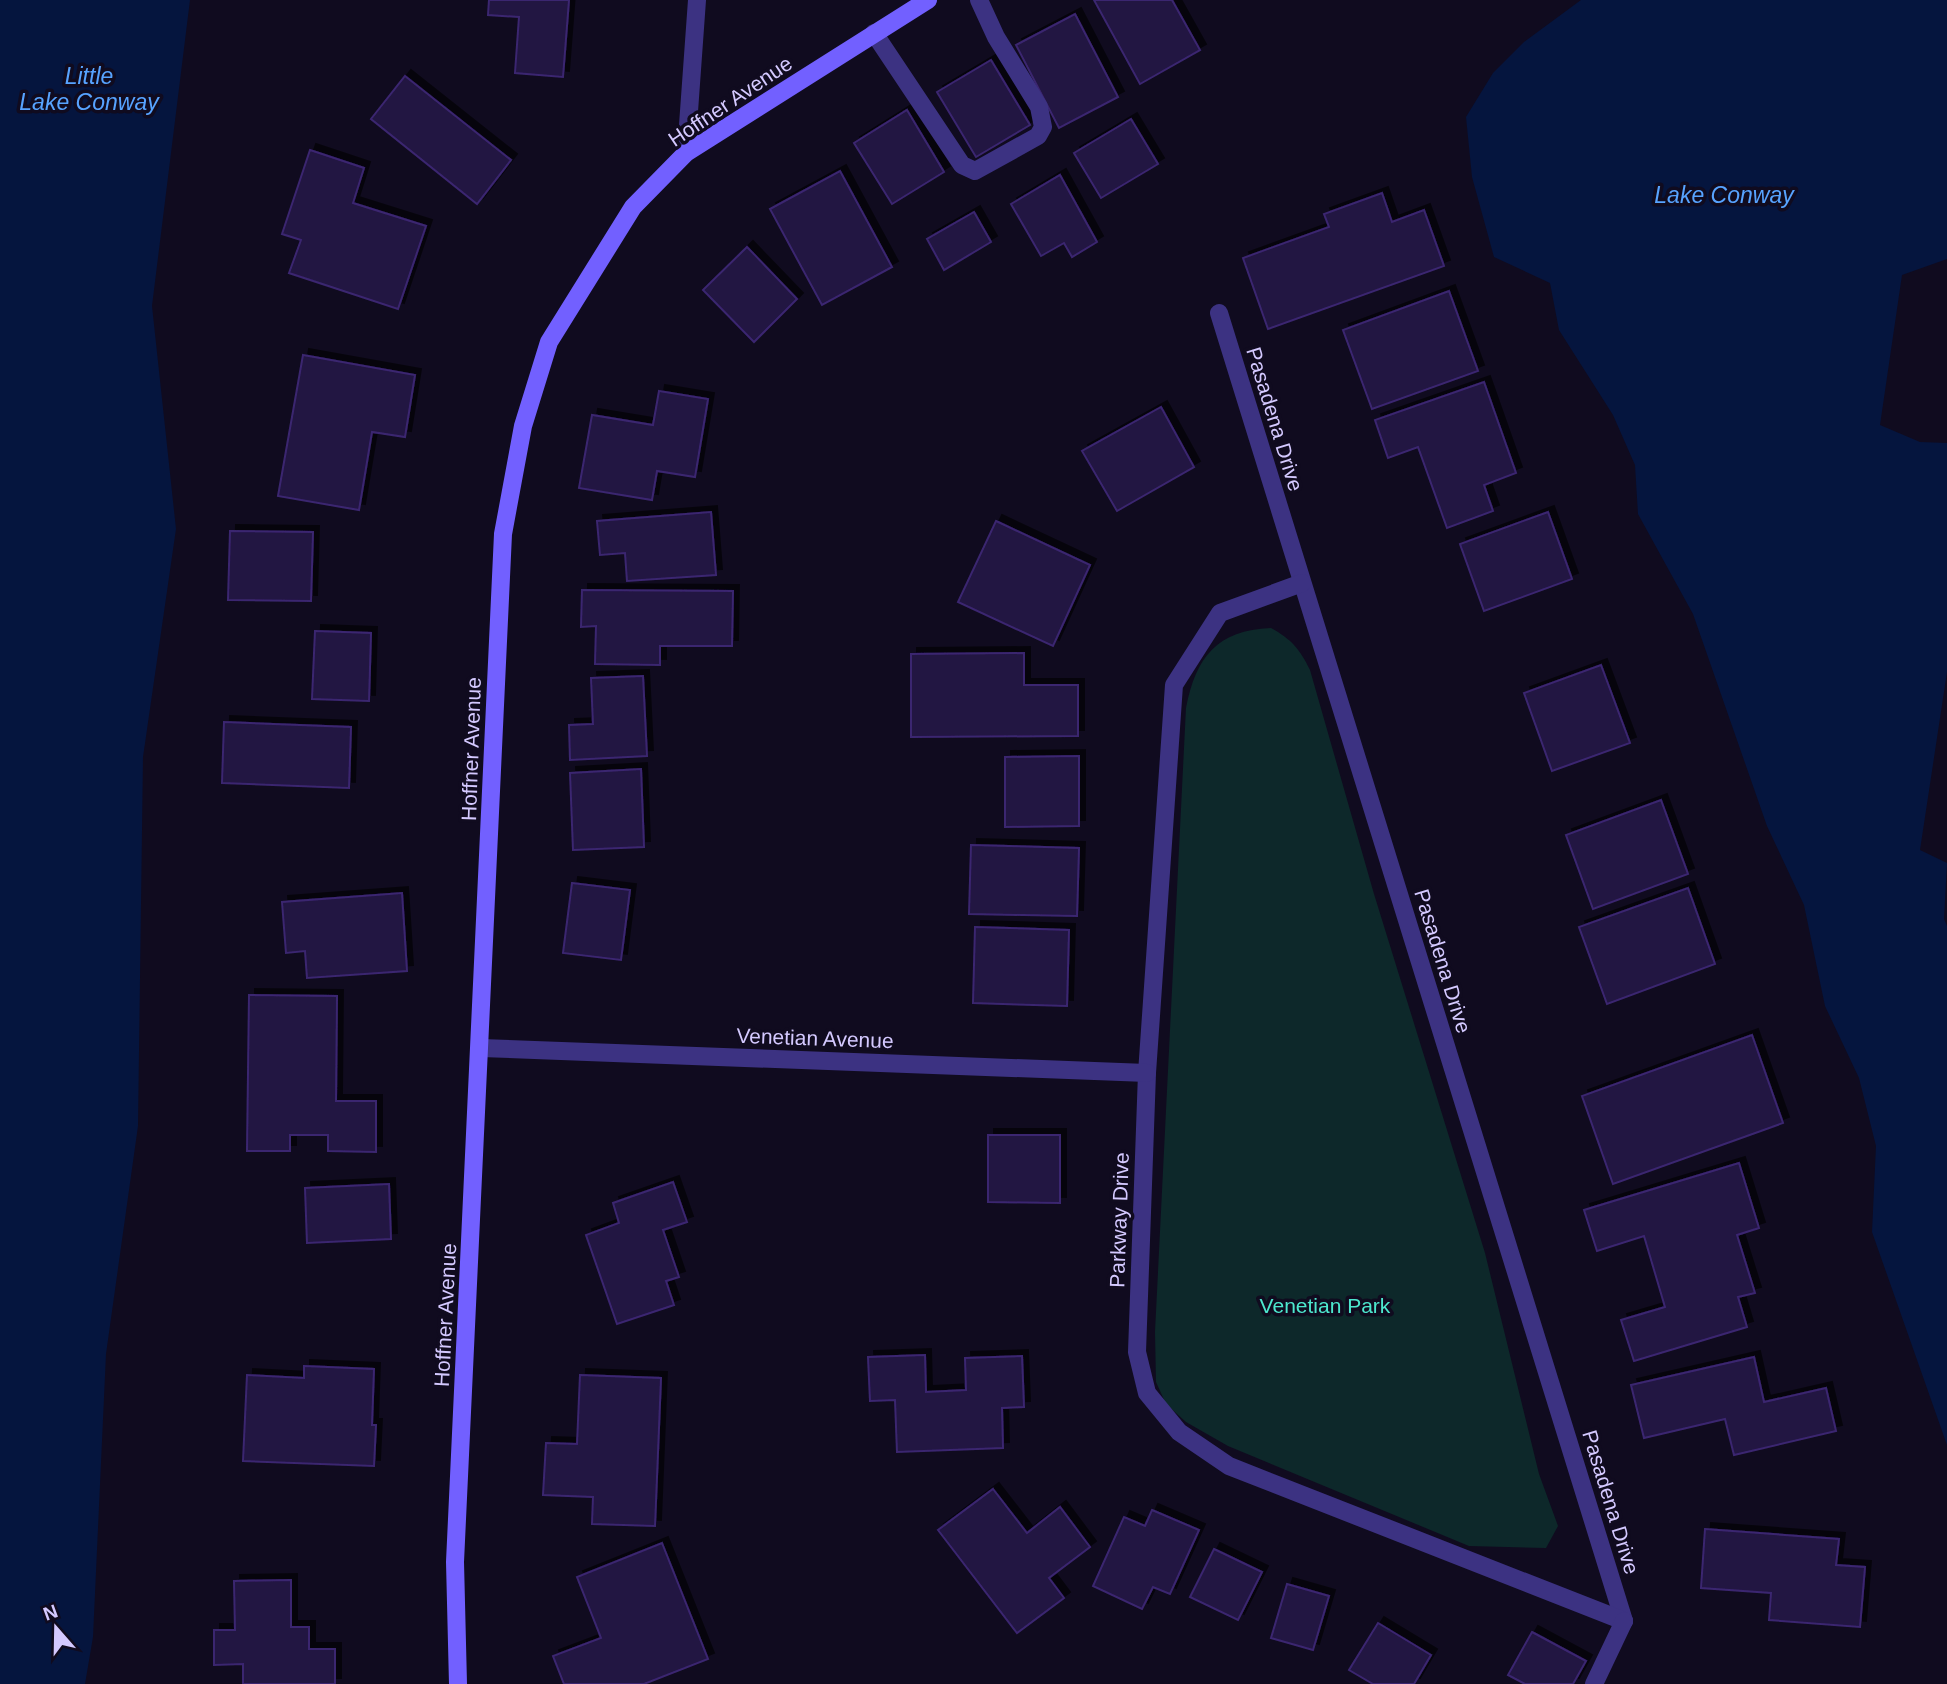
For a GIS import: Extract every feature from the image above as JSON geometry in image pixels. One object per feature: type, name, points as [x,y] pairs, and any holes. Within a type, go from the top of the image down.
[{"type":"main road","name":"Hoffner Avenue","points":[[458,1684],[455,1562],[503,534],[523,426],[549,342],[633,207],[686,153],[928,0]]},
{"type":"street","points":[[686,153],[698,0]]},
{"type":"street","points":[[874,33],[962,165],[975,171],[1038,136],[1042,127],[1039,107],[996,37],[979,0]]},
{"type":"street","name":"Pasadena Drive","points":[[1219,313],[1624,1621]]},
{"type":"street","name":"Parkway Drive","points":[[1302,583],[1220,613],[1174,685],[1147,1073],[1137,1352],[1147,1393],[1179,1432],[1229,1466],[1624,1621]]},
{"type":"street","name":"Venetian Avenue","points":[[481,1048],[1147,1073]]},
{"type":"street","points":[[1594,1684],[1624,1621]]},
{"type":"green space","name":"Venetian Park","points":[[1271,628],[1294,645],[1310,670],[1374,894],[1485,1253],[1539,1474],[1558,1526],[1546,1548],[1469,1546],[1228,1446],[1186,1422],[1166,1404],[1156,1382],[1155,1332],[1186,708],[1196,674],[1212,650],[1236,634]]},
{"type":"water","name":"Little Lake Conway","points":[[0,0],[190,0],[152,306],[176,529],[143,757],[138,1126],[106,1354],[93,1637],[85,1684],[0,1684]]},
{"type":"water","name":"Lake Conway","points":[[1581,0],[1947,0],[1947,259],[1902,275],[1880,425],[1920,442],[1947,443],[1947,672],[1920,850],[1947,863],[1944,919],[1947,926],[1947,1445],[1872,1232],[1876,1146],[1859,1078],[1825,1006],[1804,905],[1767,826],[1693,614],[1638,514],[1635,465],[1613,415],[1559,330],[1550,283],[1494,257],[1472,177],[1466,117],[1493,73],[1524,42]]},
{"type":"building","points":[[489,0],[569,0],[563,77],[515,73],[519,17],[488,15]]},
{"type":"building","points":[[1094,0],[1172,0],[1200,50],[1140,84]]},
{"type":"building","points":[[1075,14],[1118,97],[1059,128],[1016,45]]},
{"type":"building","points":[[991,60],[1030,125],[976,157],[937,92]]},
{"type":"building","points":[[405,76],[511,160],[477,204],[371,119]]},
{"type":"building","points":[[907,110],[944,172],[892,204],[854,143]]},
{"type":"building","points":[[1131,119],[1158,164],[1101,198],[1074,153]]},
{"type":"building","points":[[310,150],[364,168],[353,203],[426,226],[398,309],[289,273],[301,240],[282,234]]},
{"type":"building","points":[[840,171],[892,267],[822,305],[770,209]]},
{"type":"building","points":[[1060,175],[1097,242],[1072,257],[1064,243],[1041,256],[1011,204]]},
{"type":"building","points":[[1382,193],[1392,222],[1424,210],[1444,266],[1268,329],[1243,258],[1329,227],[1324,214]]},
{"type":"building","points":[[974,212],[991,242],[944,270],[927,239]]},
{"type":"building","points":[[747,247],[797,299],[754,342],[703,290]]},
{"type":"building","points":[[1449,291],[1478,371],[1372,409],[1343,330]]},
{"type":"building","points":[[303,355],[415,375],[405,437],[372,432],[359,510],[278,496]]},
{"type":"building","points":[[1484,382],[1516,473],[1484,485],[1493,511],[1447,528],[1418,447],[1388,458],[1375,420]]},
{"type":"building","points":[[659,391],[708,399],[695,477],[657,471],[652,500],[579,488],[592,415],[653,425]]},
{"type":"building","points":[[1161,407],[1194,467],[1117,511],[1082,451]]},
{"type":"building","points":[[711,512],[716,575],[627,581],[625,553],[600,555],[597,521]]},
{"type":"building","points":[[1548,512],[1572,579],[1484,611],[1460,544]]},
{"type":"building","points":[[996,521],[1090,565],[1053,646],[958,602]]},
{"type":"building","points":[[230,531],[313,532],[311,601],[228,600]]},
{"type":"building","points":[[582,590],[733,591],[732,646],[660,646],[660,665],[595,664],[596,626],[581,627]]},
{"type":"building","points":[[315,631],[371,633],[369,701],[312,699]]},
{"type":"building","points":[[1024,653],[1024,685],[1078,685],[1078,736],[911,737],[911,654]]},
{"type":"building","points":[[1601,665],[1630,743],[1552,771],[1524,693]]},
{"type":"building","points":[[643,676],[647,756],[570,760],[569,725],[593,724],[591,678]]},
{"type":"building","points":[[224,722],[351,727],[349,788],[222,783]]},
{"type":"building","points":[[1079,756],[1079,826],[1005,827],[1005,757]]},
{"type":"building","points":[[641,769],[644,847],[573,850],[570,773]]},
{"type":"building","points":[[1661,800],[1688,874],[1593,909],[1566,835]]},
{"type":"building","points":[[971,845],[1079,848],[1077,916],[969,914]]},
{"type":"building","points":[[572,883],[630,890],[621,960],[563,953]]},
{"type":"building","points":[[1688,888],[1715,964],[1607,1004],[1579,927]]},
{"type":"building","points":[[402,893],[407,971],[307,978],[305,951],[286,953],[282,902]]},
{"type":"building","points":[[975,927],[1069,930],[1067,1006],[973,1003]]},
{"type":"building","points":[[249,995],[337,996],[336,1101],[376,1101],[376,1152],[328,1151],[328,1135],[290,1135],[290,1151],[247,1151]]},
{"type":"building","points":[[1752,1035],[1783,1123],[1613,1184],[1582,1096]]},
{"type":"building","points":[[988,1135],[1060,1135],[1060,1203],[988,1202]]},
{"type":"building","points":[[1739,1163],[1759,1228],[1737,1235],[1755,1293],[1738,1297],[1747,1327],[1634,1361],[1621,1320],[1665,1307],[1644,1236],[1597,1251],[1584,1210]]},
{"type":"building","points":[[673,1182],[687,1222],[663,1230],[679,1277],[666,1281],[674,1305],[617,1324],[586,1235],[619,1223],[613,1203]]},
{"type":"building","points":[[389,1184],[391,1239],[307,1243],[305,1188]]},
{"type":"building","points":[[925,1355],[926,1392],[966,1390],[965,1358],[1022,1356],[1024,1407],[1002,1408],[1003,1448],[897,1452],[895,1400],[870,1401],[868,1357]]},
{"type":"building","points":[[1754,1357],[1764,1402],[1826,1388],[1836,1431],[1734,1455],[1725,1419],[1644,1438],[1631,1385]]},
{"type":"building","points":[[304,1366],[374,1369],[374,1466],[243,1461],[247,1375],[304,1378]]},
{"type":"building","points":[[580,1375],[661,1378],[655,1526],[592,1524],[593,1497],[543,1495],[546,1443],[577,1444]]},
{"type":"building","points":[[993,1489],[1027,1533],[1060,1507],[1090,1547],[1049,1578],[1064,1598],[1017,1633],[938,1530]]},
{"type":"building","points":[[1152,1510],[1199,1530],[1170,1594],[1153,1587],[1142,1609],[1093,1586],[1124,1517],[1145,1526]]},
{"type":"building","points":[[1705,1529],[1839,1539],[1836,1565],[1865,1567],[1860,1627],[1769,1620],[1771,1593],[1701,1588]]},
{"type":"building","points":[[662,1543],[708,1659],[644,1684],[564,1684],[553,1656],[601,1638],[577,1577]]},
{"type":"building","points":[[1214,1549],[1262,1572],[1238,1620],[1190,1597]]},
{"type":"building","points":[[291,1580],[291,1627],[309,1627],[309,1649],[335,1649],[335,1684],[243,1684],[243,1664],[214,1665],[214,1630],[235,1630],[234,1581]]},
{"type":"building","points":[[1287,1584],[1329,1596],[1313,1650],[1271,1638]]},
{"type":"building","points":[[1378,1623],[1431,1655],[1414,1684],[1373,1684],[1349,1670]]},
{"type":"building","points":[[1532,1632],[1586,1661],[1573,1684],[1525,1684],[1508,1675]]}]
